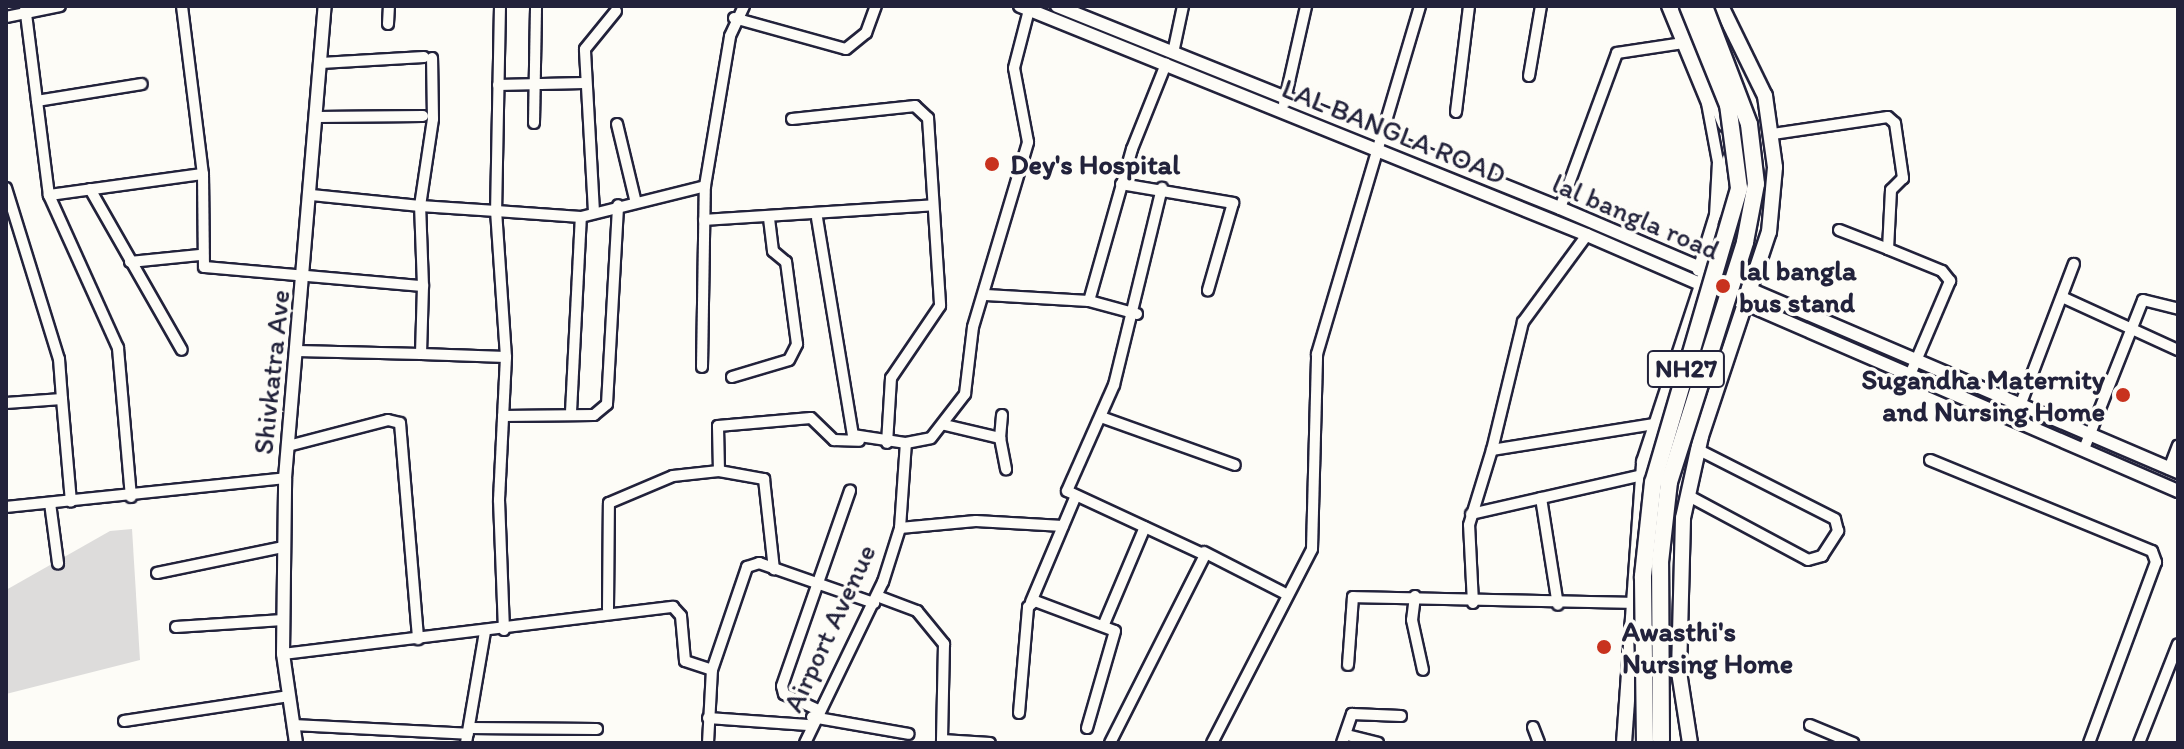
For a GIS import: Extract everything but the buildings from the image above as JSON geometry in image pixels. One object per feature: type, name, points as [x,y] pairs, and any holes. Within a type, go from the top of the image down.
[{"type":"highway","name":"NH27","points":[[1653,742],[1643,576],[1653,483],[1739,188],[1728,105],[1688,6]]},
{"type":"highway","name":"NH27","points":[[1653,742],[1660,562],[1669,482],[1745,242],[1756,184],[1749,124],[1704,6]]},
{"type":"main road","points":[[1624,743],[1634,672],[1633,603],[1642,475],[1654,424],[1701,271],[1728,199],[1730,165],[1724,116],[1676,6]]},
{"type":"main road","points":[[1690,743],[1679,672],[1687,495],[1697,449],[1769,232],[1773,134],[1765,96],[1721,6]]},
{"type":"street","points":[[6,17],[26,10],[60,6]]},
{"type":"street","points":[[182,6],[203,174],[200,255],[209,270],[423,286]]},
{"type":"street","name":"Shivkatra Ave","points":[[296,743],[283,654],[282,547],[285,478],[312,195],[325,6]]},
{"type":"street","points":[[388,24],[389,6]]},
{"type":"street","points":[[500,6],[496,211],[506,357],[503,416],[504,630]]},
{"type":"street","points":[[534,123],[536,6]]},
{"type":"street","points":[[702,367],[705,186],[734,18],[744,6]]},
{"type":"street","points":[[734,18],[846,49],[866,33],[876,6]]},
{"type":"street","name":"lal bangla road","points":[[1057,6],[1170,59],[1284,104],[1379,136],[1560,208],[1832,325],[1913,369]]},
{"type":"street","points":[[1089,301],[1121,184],[1170,59],[1183,6]]},
{"type":"street","points":[[1284,104],[1306,6]]},
{"type":"street","points":[[1212,743],[1288,595],[1316,529],[1317,354],[1374,149],[1420,6]]},
{"type":"street","points":[[1456,112],[1469,6]]},
{"type":"street","points":[[1529,76],[1541,6]]},
{"type":"street","points":[[1667,6],[1707,103],[1718,162],[1715,215],[1701,271]]},
{"type":"street","points":[[719,471],[718,426],[811,418],[834,440],[906,443],[945,425],[965,394],[973,327],[986,295],[1028,142],[1014,68],[1026,7],[1170,59]]},
{"type":"street","points":[[26,10],[49,195],[118,348],[131,497]]},
{"type":"street","points":[[594,212],[584,83],[588,41],[616,11]]},
{"type":"street","points":[[1560,208],[1617,53],[1683,43]]},
{"type":"street","points":[[321,63],[428,58],[433,119],[420,206],[423,286],[421,354]]},
{"type":"street","points":[[498,85],[584,83]]},
{"type":"street","points":[[37,101],[142,84]]},
{"type":"street","name":"LAL BANGLA ROAD","points":[[1284,104],[1374,149],[1587,235],[1697,288],[1824,339],[1913,369]]},
{"type":"street","points":[[792,119],[922,110],[940,306],[891,378],[887,443]]},
{"type":"street","points":[[317,117],[423,116]]},
{"type":"street","points":[[1773,134],[1894,120],[1903,178],[1891,190],[1888,249]]},
{"type":"street","points":[[617,124],[636,203]]},
{"type":"street","points":[[49,195],[203,174]]},
{"type":"street","points":[[1121,184],[1162,188],[1233,203],[1208,290]]},
{"type":"street","points":[[312,195],[581,217],[618,205],[705,186]]},
{"type":"street","points":[[6,188],[59,359],[71,502]]},
{"type":"street","points":[[1019,713],[1031,602],[1075,498],[1068,480],[1101,417],[1137,314],[1162,188]]},
{"type":"street","points":[[90,189],[182,350]]},
{"type":"street","points":[[503,416],[571,412],[594,415],[607,404],[618,205]]},
{"type":"street","points":[[704,220],[817,218],[933,205]]},
{"type":"street","points":[[571,412],[581,217]]},
{"type":"street","points":[[817,218],[859,441]]},
{"type":"street","points":[[732,377],[789,360],[797,344],[786,262],[773,251],[769,219]]},
{"type":"street","points":[[1839,230],[1942,271],[1950,281],[1913,369],[2017,413],[2084,449],[2178,491]]},
{"type":"street","points":[[1473,603],[1471,514],[1492,450],[1523,322],[1587,235]]},
{"type":"street","points":[[130,262],[200,255]]},
{"type":"street","points":[[2017,413],[2074,264]]},
{"type":"street","points":[[986,295],[1089,301],[1137,314]]},
{"type":"street","points":[[2062,297],[2178,350]]},
{"type":"street","points":[[2084,449],[2146,297],[2178,309]]},
{"type":"street","points":[[1824,339],[1832,325]]},
{"type":"street","points":[[297,351],[506,357]]},
{"type":"street","points":[[6,403],[62,399]]},
{"type":"street","points":[[2017,413],[2089,435],[2174,471],[2178,446]]},
{"type":"street","points":[[1002,415],[1000,438],[1006,469]]},
{"type":"street","points":[[1101,417],[1235,465]]},
{"type":"street","points":[[288,446],[388,420],[400,423],[418,639]]},
{"type":"street","points":[[1492,450],[1654,424]]},
{"type":"street","points":[[945,425],[1000,438]]},
{"type":"street","name":"Airport Avenue","points":[[805,743],[812,717],[875,599],[900,528],[906,443]]},
{"type":"street","points":[[1687,495],[1808,560],[1822,556],[1838,531],[1835,519],[1697,449]]},
{"type":"street","points":[[1930,460],[2152,551],[2156,562],[2089,743]]},
{"type":"street","points":[[608,609],[609,503],[673,476],[719,471],[764,479],[774,569]]},
{"type":"street","points":[[1471,514],[1642,475]]},
{"type":"street","points":[[6,507],[131,497],[285,478]]},
{"type":"street","points":[[812,717],[781,691],[820,586],[850,491]]},
{"type":"street","points":[[1075,498],[1204,552],[1288,595]]},
{"type":"street","points":[[1541,498],[1558,605]]},
{"type":"street","points":[[50,503],[58,563]]},
{"type":"street","points":[[900,528],[976,521],[1063,526]]},
{"type":"street","points":[[1104,624],[1145,527]]},
{"type":"street","points":[[157,573],[282,547]]},
{"type":"street","points":[[1110,743],[1204,552]]},
{"type":"street","points":[[708,743],[712,670],[747,567],[774,569],[820,586],[917,611],[944,644],[942,742],[990,743]]},
{"type":"street","points":[[1348,665],[1353,597],[1415,596],[1473,603],[1558,605],[1633,603]]},
{"type":"street","points":[[1415,596],[1412,620],[1423,670]]},
{"type":"street","points":[[1031,602],[1104,624],[1116,635],[1087,728]]},
{"type":"street","points":[[283,654],[504,630],[608,609],[673,607],[681,616],[685,661],[712,670]]},
{"type":"street","points":[[176,627],[283,620]]},
{"type":"street","points":[[467,735],[485,632]]},
{"type":"street","points":[[2139,743],[2178,644]]},
{"type":"street","points":[[124,721],[289,696]]},
{"type":"street","points":[[1378,743],[1344,739],[1352,714],[1401,716]]},
{"type":"street","points":[[708,718],[812,717],[909,734]]},
{"type":"street","points":[[293,725],[467,735],[597,729]]},
{"type":"street","points":[[1810,725],[1853,743]]},
{"type":"street","points":[[1533,727],[1539,743]]},
{"type":"shaded area","points":[[132,529],[140,660],[6,694],[6,590],[110,531]]},
{"type":"place","name":"Dey's Hospital","points":[[992,164]]},
{"type":"place","name":"lal bangla bus stand","points":[[1723,286]]},
{"type":"place","name":"Sugandha Maternity and Nursing Home","points":[[2123,395]]},
{"type":"place","name":"Awasthi's Nursing Home","points":[[1604,647]]}]
